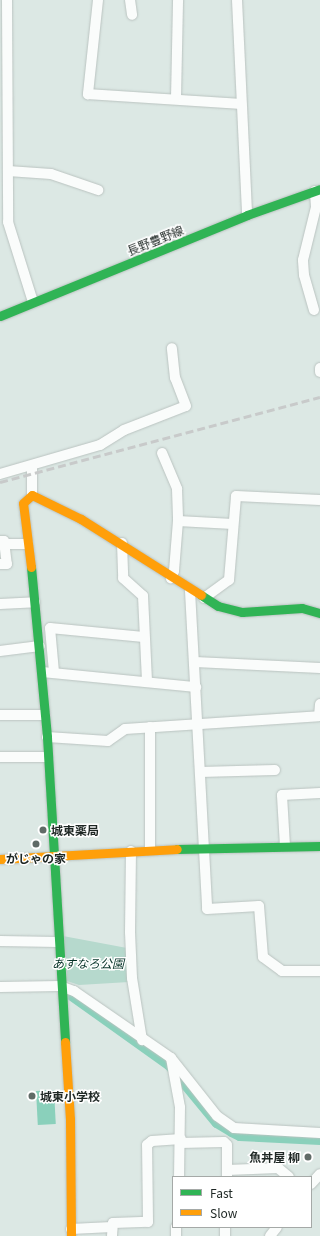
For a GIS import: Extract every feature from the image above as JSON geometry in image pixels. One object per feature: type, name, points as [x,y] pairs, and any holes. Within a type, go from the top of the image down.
[{"type":"street","points":[[7,0],[4,19],[4,103],[10,234],[33,302]]},
{"type":"street","points":[[98,0],[88,94],[176,98],[241,104]]},
{"type":"street","points":[[130,0],[132,15]]},
{"type":"street","points":[[176,98],[178,0]]},
{"type":"street","points":[[237,0],[247,215]]},
{"type":"street","points":[[8,171],[51,174],[98,190]]},
{"type":"street","points":[[314,310],[304,275],[303,260],[316,207],[318,190]]},
{"type":"street","name":"長野豊野線","points":[[0,316],[247,215],[318,190]]},
{"type":"street","points":[[0,474],[32,466],[100,445],[124,430],[186,406],[175,378],[172,348]]},
{"type":"street","points":[[162,453],[177,490],[178,521],[174,571],[171,578]]},
{"type":"street","points":[[32,466],[32,495],[23,503],[40,646],[47,737],[60,986],[70,1119],[71,1232],[112,1231],[113,1223],[148,1222],[147,1145],[152,1140],[224,1142],[227,1145],[227,1173],[278,1168],[288,1176]]},
{"type":"street","points":[[32,495],[122,543],[190,591],[204,598],[242,612],[302,608],[320,613]]},
{"type":"street","points":[[204,598],[228,580],[236,496],[320,500]]},
{"type":"street","points":[[178,521],[233,524]]},
{"type":"street","points":[[0,564],[7,564],[2,543],[28,544]]},
{"type":"street","points":[[122,543],[123,578],[143,596],[147,681]]},
{"type":"street","points":[[190,591],[195,662],[207,909],[259,906],[263,957],[282,971],[320,971]]},
{"type":"street","points":[[0,604],[35,602]]},
{"type":"street","points":[[54,672],[50,628],[144,636]]},
{"type":"street","points":[[0,651],[40,646]]},
{"type":"street","points":[[195,662],[320,668]]},
{"type":"street","points":[[42,672],[196,686]]},
{"type":"street","points":[[47,737],[108,741],[125,729],[319,716],[320,704]]},
{"type":"street","points":[[0,715],[45,715]]},
{"type":"street","points":[[150,727],[150,850]]},
{"type":"street","points":[[0,757],[47,757]]},
{"type":"street","points":[[200,772],[274,770]]},
{"type":"street","points":[[285,846],[282,795],[320,793]]},
{"type":"street","points":[[0,859],[204,847],[320,846]]},
{"type":"street","points":[[131,851],[132,963],[142,1040]]},
{"type":"street","points":[[0,941],[58,942]]},
{"type":"street","points":[[0,987],[60,986],[74,991],[142,1040],[171,1065],[217,1116],[234,1128],[320,1133]]},
{"type":"street","points":[[171,1065],[180,1107],[179,1176]]},
{"type":"street","points":[[312,1183],[320,1174]]},
{"type":"street","points":[[270,1236],[276,1228]]},
{"type":"green space","name":"あすなろ公園","points":[[63,936],[127,948],[129,982],[79,985],[67,981]]},
{"type":"shaded area","points":[[54,1090],[56,1124],[38,1125],[36,1091]]},
{"type":"waterway","points":[[67,993],[168,1065],[216,1123],[231,1132],[239,1136],[320,1140]]},
{"type":"railway","points":[[0,482],[320,397]]},
{"type":"traffic: fast","points":[[0,316],[247,215],[320,189]]},
{"type":"traffic: fast","points":[[31,567],[47,737],[65,1042]]},
{"type":"traffic: fast","points":[[201,595],[218,606],[242,612],[302,608],[320,613]]},
{"type":"traffic: fast","points":[[177,849],[320,846]]},
{"type":"traffic: slow","points":[[31,567],[23,503],[32,495],[81,519],[201,595]]},
{"type":"traffic: slow","points":[[0,859],[177,849]]},
{"type":"traffic: slow","points":[[65,1042],[70,1119],[71,1236]]},
{"type":"place","name":"城東薬局","points":[[43,830]]},
{"type":"place","name":"がじゃの家","points":[[36,844]]},
{"type":"place","name":"城東小学校","points":[[32,1096]]},
{"type":"place","name":"魚丼屋 柳","points":[[308,1157]]}]
